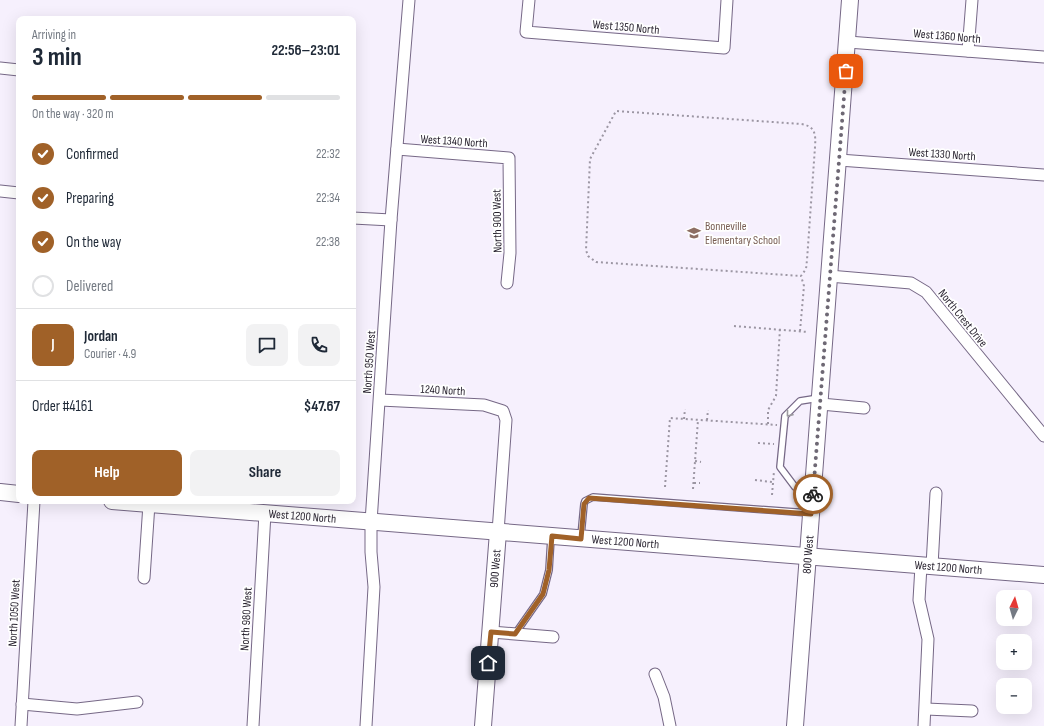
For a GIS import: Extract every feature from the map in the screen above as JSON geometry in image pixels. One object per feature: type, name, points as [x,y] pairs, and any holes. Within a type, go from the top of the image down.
[{"type":"street","name":"North 950 West","points":[[366,726],[374,587],[371,552],[371,522],[391,220],[409,0]]},
{"type":"street","name":"West 1350 North","points":[[529,0],[526,32],[724,48],[727,0]]},
{"type":"street","name":"800 West","points":[[795,726],[821,401],[850,0]]},
{"type":"street","points":[[968,51],[972,0]]},
{"type":"street","name":"West 1360 North","points":[[848,42],[1044,57]]},
{"type":"street","points":[[0,68],[16,70]]},
{"type":"street","name":"West 1340 North","points":[[397,149],[509,158]]},
{"type":"street","name":"North 900 West","points":[[508,283],[510,253],[509,158]]},
{"type":"street","name":"West 1330 North","points":[[839,160],[1044,175]]},
{"type":"street","points":[[0,192],[16,193]]},
{"type":"street","points":[[356,218],[391,220]]},
{"type":"street","name":"North Crest Drive","points":[[829,276],[911,284],[926,292],[1044,436]]},
{"type":"street","name":"1240 North","points":[[380,400],[484,405],[503,411]]},
{"type":"street","points":[[821,401],[864,408]]},
{"type":"street","name":"900 West","points":[[483,726],[506,420],[503,411]]},
{"type":"street","points":[[0,492],[16,494]]},
{"type":"street","points":[[924,726],[926,709],[928,639],[919,600],[926,566],[936,493]]},
{"type":"street","name":"North 1050 West","points":[[21,726],[34,504]]},
{"type":"street","points":[[144,578],[149,504]]},
{"type":"street","name":"West 1200 North","points":[[149,504],[1044,575]]},
{"type":"street","name":"North 980 West","points":[[253,726],[266,513]]},
{"type":"street","points":[[491,632],[553,637]]},
{"type":"street","points":[[655,674],[664,697],[670,726]]},
{"type":"street","points":[[22,704],[77,708],[137,702]]},
{"type":"street","points":[[926,709],[972,711]]},
{"type":"lane","points":[[813,490],[795,487],[780,467],[785,416],[800,401],[821,401]]},
{"type":"lane","points":[[581,539],[584,504],[585,501],[593,497],[811,514]]},
{"type":"lane","points":[[515,634],[543,594],[549,570],[552,536]]},
{"type":"path","points":[[616,111],[801,124],[813,128],[815,132],[815,142],[807,260],[806,269],[801,276],[596,262],[592,260],[586,250],[590,159],[592,152],[616,111]]},
{"type":"path","points":[[800,331],[804,286],[801,276]]},
{"type":"path","points":[[734,326],[780,328],[808,332]]},
{"type":"path","points":[[768,424],[768,410],[776,396],[780,328]]},
{"type":"path","points":[[684,419],[685,409]]},
{"type":"path","points":[[707,420],[708,410]]},
{"type":"path","points":[[665,487],[670,418],[777,425]]},
{"type":"path","points":[[693,489],[698,420]]},
{"type":"path","points":[[758,443],[776,444]]},
{"type":"path","points":[[695,461],[701,462]]},
{"type":"path","points":[[772,495],[774,471]]},
{"type":"path","points":[[755,480],[772,482]]},
{"type":"path","points":[[694,483],[700,484]]},
{"type":"way so far","points":[[813,494],[846,71]]},
{"type":"place","name":"Bonneville Elementary School","points":[[694,233]]},
{"type":"route","points":[[488,663],[491,632],[515,634],[537,600],[543,594],[549,570],[552,536],[581,539],[584,504],[589,498],[593,497],[811,514],[813,494]]}]
